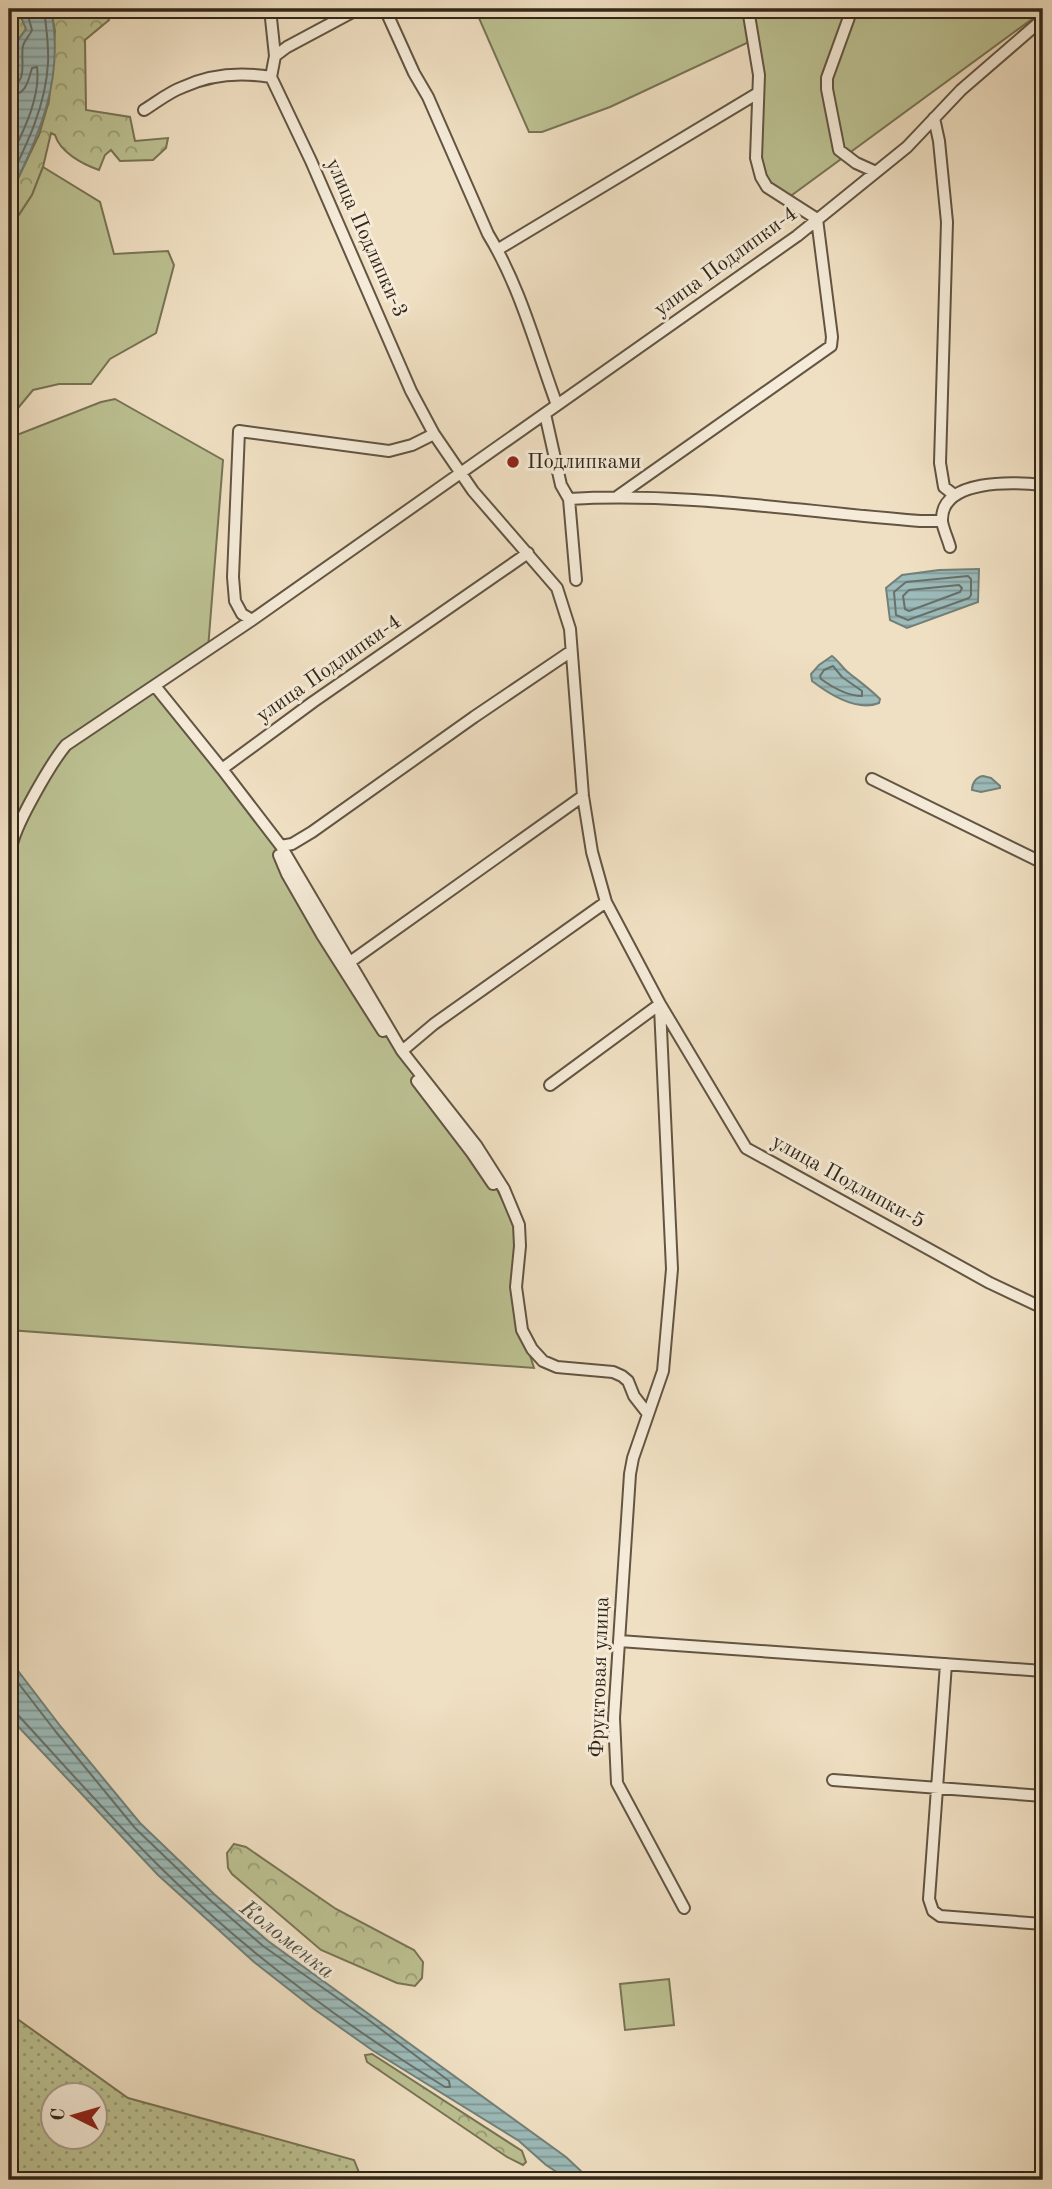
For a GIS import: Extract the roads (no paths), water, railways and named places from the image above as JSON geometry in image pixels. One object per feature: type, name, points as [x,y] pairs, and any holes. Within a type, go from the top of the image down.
[{"type":"street","points":[[144,110],[181,87],[203,80],[236,74],[271,77],[275,56],[270,9]]},
{"type":"street","points":[[275,56],[358,9]]},
{"type":"street","points":[[386,9],[522,304],[557,405]]},
{"type":"street","points":[[748,9],[759,75],[756,158],[761,177],[766,187],[817,219],[908,147],[961,90],[1043,19]]},
{"type":"street","points":[[852,9],[828,78],[827,89],[839,150],[856,163],[876,172]]},
{"type":"street","name":"улица Подлипки-3","points":[[271,77],[312,161],[411,391],[435,434],[461,472]]},
{"type":"street","points":[[497,250],[758,93]]},
{"type":"street","points":[[934,118],[939,141],[947,222],[940,463],[944,487],[953,494]]},
{"type":"street","name":"улица Подлипки-4","points":[[9,877],[12,844],[18,827],[62,750],[75,738],[252,620],[797,236],[817,219]]},
{"type":"street","name":"улица Подлипки-4","points":[[618,496],[831,346],[817,219]]},
{"type":"street","points":[[545,414],[561,485],[569,499],[576,580]]},
{"type":"street","points":[[252,620],[242,614],[236,601],[233,577],[239,431],[389,451],[412,445],[435,434]]},
{"type":"street","points":[[461,472],[473,491],[557,588],[570,629],[583,796],[592,852],[606,902],[660,1004],[550,1084]]},
{"type":"street","points":[[950,547],[942,521],[945,506],[953,494],[978,486],[1043,485]]},
{"type":"street","points":[[569,499],[618,496],[942,521]]},
{"type":"street","name":"улица Подлипки-4","points":[[222,769],[313,702],[528,553]]},
{"type":"street","points":[[277,842],[292,844],[312,832],[570,652]]},
{"type":"street","points":[[155,686],[277,842],[402,1051],[476,1145],[504,1189],[519,1224],[516,1287],[522,1330],[531,1349],[543,1361],[557,1367],[613,1372],[622,1376],[628,1381],[634,1396],[648,1414]]},
{"type":"street","points":[[872,779],[1043,863]]},
{"type":"street","points":[[350,962],[583,796]]},
{"type":"street","points":[[277,842],[287,874],[345,974],[406,1067],[472,1153],[519,1224]]},
{"type":"street","points":[[402,1051],[434,1024],[606,902]]},
{"type":"street","name":"улица Подлипки-5","points":[[660,1004],[746,1148],[990,1283],[1043,1308]]},
{"type":"street","name":"Фруктовая улица","points":[[660,1004],[672,1269],[663,1371],[633,1458],[614,1718],[617,1783],[684,1908]]},
{"type":"street","points":[[619,1641],[1043,1671]]},
{"type":"street","points":[[946,1664],[929,1899],[933,1910],[940,1916],[1043,1924]]},
{"type":"street","points":[[833,1780],[1043,1796]]},
{"type":"water","points":[[18,9],[51,9],[55,60],[52,83],[39,129],[9,197],[9,91],[17,63],[16,43],[26,29]]},
{"type":"water","points":[[979,569],[978,602],[907,628],[890,620],[886,588],[902,575],[939,570]]},
{"type":"water","points":[[832,656],[880,699],[879,703],[853,703],[835,696],[812,681],[811,674]]},
{"type":"water","points":[[983,776],[991,778],[1000,788],[981,792],[972,790],[975,781]]},
{"type":"water","points":[[9,1659],[140,1823],[214,1894],[268,1941],[566,2157],[581,2171],[585,2180],[569,2180],[546,2165],[519,2141],[372,2050],[254,1962],[158,1875],[11,1719]]},
{"type":"place","name":"Подлипками","points":[[513,462]]},
{"type":"water label","name":"Коломенка","points":[[287,1940]]}]
